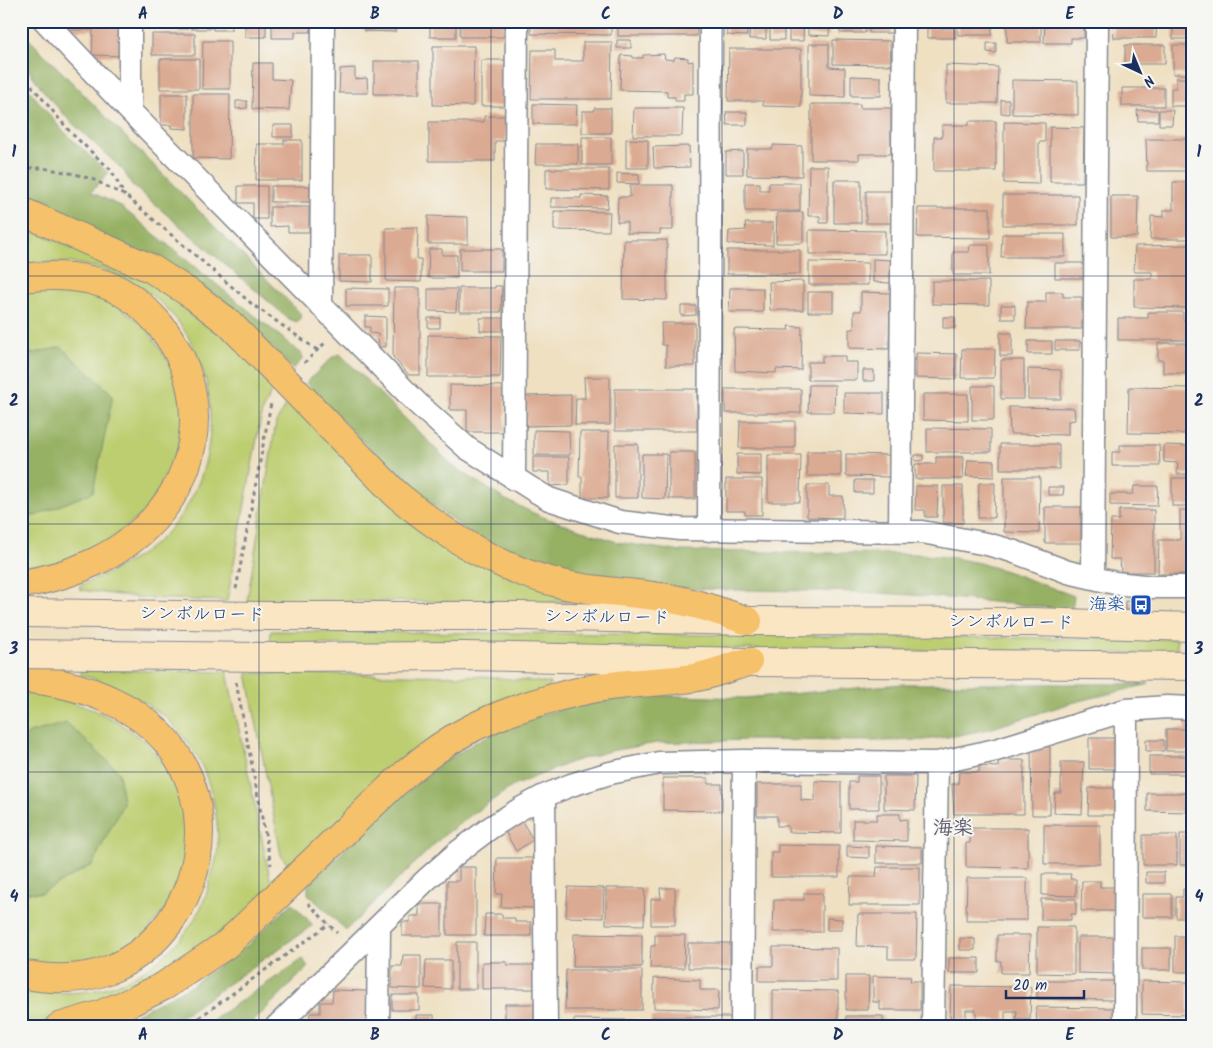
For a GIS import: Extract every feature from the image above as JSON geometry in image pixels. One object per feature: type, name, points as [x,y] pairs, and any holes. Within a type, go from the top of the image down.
[{"type":"highway","points":[[21,211],[152,269],[194,296],[229,323],[395,493],[422,516],[482,553],[517,569],[553,582],[591,590],[659,596],[698,604],[748,621]]},
{"type":"highway","points":[[21,278],[56,276],[75,278],[107,285],[131,298],[155,319],[174,344],[183,360],[194,404],[194,430],[187,464],[180,481],[160,512],[125,545],[104,558],[81,568],[21,584]]},
{"type":"highway","points":[[59,1027],[99,1015],[164,986],[227,944],[394,783],[448,742],[515,710],[558,697],[608,687],[694,678],[748,662]]},
{"type":"highway","points":[[21,678],[55,682],[105,697],[131,711],[154,730],[184,767],[192,788],[200,834],[193,880],[183,903],[152,942],[132,958],[111,969],[90,975],[68,978],[44,978],[21,974]]},
{"type":"main road","name":"シンボルロード","points":[[21,613],[270,616],[520,616],[748,621],[1033,622],[1192,627]]},
{"type":"main road","points":[[21,654],[270,657],[464,656],[748,662],[1192,666]]},
{"type":"street","points":[[45,21],[130,111],[442,427],[467,448],[548,499],[620,522],[680,529],[900,531],[932,534],[987,544],[1012,551],[1068,572],[1115,583],[1153,587],[1192,587]]},
{"type":"street","points":[[130,21],[130,111]]},
{"type":"street","points":[[321,306],[323,21]]},
{"type":"street","points":[[514,478],[517,21]]},
{"type":"street","points":[[709,530],[710,21]]},
{"type":"street","points":[[900,531],[904,21]]},
{"type":"street","points":[[1093,577],[1097,21]]},
{"type":"street","points":[[276,1027],[426,880],[458,852],[490,828],[544,796],[571,785],[610,773],[659,763],[744,761],[936,763],[996,750],[1126,710],[1192,708]]},
{"type":"street","points":[[1125,1027],[1126,710]]},
{"type":"street","points":[[742,1027],[744,761]]},
{"type":"street","points":[[933,1027],[936,763]]},
{"type":"street","points":[[544,796],[546,1027]]},
{"type":"street","points":[[378,1027],[379,928]]},
{"type":"path","points":[[21,73],[72,132],[112,170],[126,196]]},
{"type":"path","points":[[21,168],[58,170],[92,179],[126,196],[252,304],[317,350]]},
{"type":"path","points":[[186,1027],[329,924]]},
{"type":"green space","points":[[21,31],[300,313],[301,318],[297,322],[289,319],[132,185],[123,170],[67,118],[41,88],[21,59]]},
{"type":"green space","points":[[21,80],[61,129],[108,173],[91,192],[120,206],[302,354],[302,360],[293,369],[248,324],[21,200]]},
{"type":"green space","points":[[21,225],[147,280],[221,330],[274,386],[262,411],[227,601],[142,598],[81,590],[79,586],[115,569],[150,548],[169,530],[186,508],[203,471],[209,444],[208,391],[198,356],[181,325],[158,300],[129,280],[96,268],[60,262],[21,265]]},
{"type":"green space","points":[[53,290],[85,293],[99,297],[111,302],[144,325],[175,371],[184,417],[174,468],[143,513],[108,542],[58,563],[21,569],[21,293]]},
{"type":"green space","points":[[61,347],[113,395],[93,492],[35,516],[21,515],[21,356]]},
{"type":"green space","points":[[340,354],[453,466],[504,499],[540,516],[617,542],[676,551],[916,554],[954,558],[1006,571],[1074,596],[1072,610],[886,593],[660,586],[610,581],[562,571],[515,555],[470,533],[424,498],[372,451],[306,383],[331,358]]},
{"type":"green space","points":[[290,399],[385,495],[572,598],[569,602],[247,601],[276,422]]},
{"type":"green space","points":[[271,631],[1177,639],[1177,654],[270,644]]},
{"type":"green space","points":[[80,670],[227,672],[270,878],[275,886],[239,920],[142,986],[33,1027],[21,1027],[21,988],[61,993],[80,992],[115,985],[146,969],[174,946],[195,919],[205,899],[217,857],[218,831],[213,799],[203,768],[188,743],[168,719],[160,713],[127,692],[81,675]]},
{"type":"green space","points":[[247,673],[475,676],[550,683],[550,686],[290,868],[281,855]]},
{"type":"green space","points":[[902,684],[1149,684],[1071,703],[989,729],[924,740],[747,740],[657,743],[610,751],[571,762],[513,786],[443,836],[346,930],[308,894],[308,885],[397,800],[438,766],[479,740],[519,722],[561,709],[640,695],[745,698]]},
{"type":"green space","points":[[21,693],[67,701],[94,710],[118,722],[145,741],[168,770],[182,793],[191,841],[178,893],[139,941],[94,962],[56,967],[21,961]]},
{"type":"green space","points":[[67,723],[119,772],[123,804],[92,865],[41,893],[21,892],[21,741],[29,733]]},
{"type":"green space","points":[[292,903],[313,925],[166,1027],[104,1027],[126,1019],[191,986],[249,944]]},
{"type":"green space","points":[[303,959],[308,967],[248,1027],[202,1027]]},
{"type":"building","points":[[67,21],[120,21],[120,56],[92,55],[93,30],[67,30]]},
{"type":"building","points":[[147,21],[187,21],[187,29],[147,28]]},
{"type":"building","points":[[191,21],[210,21],[210,29],[191,29]]},
{"type":"building","points":[[213,21],[231,21],[231,30],[213,30]]},
{"type":"building","points":[[245,21],[266,21],[266,37],[245,37]]},
{"type":"building","points":[[272,21],[311,21],[311,32],[295,32],[295,38],[272,38]]},
{"type":"building","points":[[430,21],[456,21],[456,37],[430,37]]},
{"type":"building","points":[[460,21],[504,21],[504,37],[460,37]]},
{"type":"building","points":[[531,21],[611,21],[611,35],[531,34]]},
{"type":"building","points":[[618,21],[697,21],[697,36],[618,36]]},
{"type":"building","points":[[726,21],[747,21],[747,36],[727,35]]},
{"type":"building","points":[[750,21],[766,21],[766,39],[749,39]]},
{"type":"building","points":[[770,21],[784,21],[784,40],[770,40]]},
{"type":"building","points":[[789,21],[804,21],[803,41],[789,41]]},
{"type":"building","points":[[808,21],[830,21],[829,36],[808,35]]},
{"type":"building","points":[[840,21],[865,21],[865,33],[840,33]]},
{"type":"building","points":[[869,21],[892,21],[892,33],[869,33]]},
{"type":"building","points":[[958,21],[992,21],[992,35],[958,35]]},
{"type":"building","points":[[1007,21],[1041,21],[1041,42],[1007,42]]},
{"type":"building","points":[[1045,21],[1084,21],[1084,38],[1071,38],[1071,43],[1044,43]]},
{"type":"building","points":[[1113,21],[1157,21],[1156,38],[1114,38]]},
{"type":"building","points":[[1173,21],[1192,21],[1192,39],[1173,39]]},
{"type":"building","points":[[364,25],[395,26],[395,32],[364,31]]},
{"type":"building","points":[[927,28],[955,28],[955,38],[927,38]]},
{"type":"building","points":[[152,34],[195,34],[195,55],[152,55]]},
{"type":"building","points":[[617,40],[631,40],[631,48],[617,48]]},
{"type":"building","points":[[833,40],[890,41],[891,65],[833,64]]},
{"type":"building","points":[[203,41],[230,41],[230,89],[202,89]]},
{"type":"building","points":[[583,42],[612,42],[611,99],[531,99],[532,50],[555,50],[555,61],[583,61]]},
{"type":"building","points":[[987,43],[996,43],[996,53],[987,52]]},
{"type":"building","points":[[809,44],[829,44],[829,67],[845,68],[845,97],[809,96]]},
{"type":"building","points":[[1125,45],[1165,45],[1165,64],[1125,64]]},
{"type":"building","points":[[1173,45],[1192,45],[1192,74],[1173,74]]},
{"type":"building","points":[[433,46],[474,46],[473,106],[433,105]]},
{"type":"building","points":[[729,49],[801,49],[801,107],[763,106],[763,101],[728,101]]},
{"type":"building","points":[[664,54],[665,59],[674,60],[675,57],[688,58],[688,62],[693,61],[693,94],[684,94],[684,101],[675,101],[675,97],[667,97],[667,91],[620,90],[621,55],[643,58],[643,55]]},
{"type":"building","points":[[160,59],[199,59],[199,89],[160,89]]},
{"type":"building","points":[[481,60],[506,60],[506,106],[481,106]]},
{"type":"building","points":[[374,61],[419,61],[419,94],[374,94]]},
{"type":"building","points":[[253,63],[272,63],[272,79],[291,80],[289,110],[252,109]]},
{"type":"building","points":[[946,65],[998,67],[997,103],[946,103]]},
{"type":"building","points":[[355,68],[355,79],[367,78],[368,93],[339,93],[340,69]]},
{"type":"building","points":[[851,76],[881,77],[881,96],[851,96]]},
{"type":"building","points":[[1176,78],[1192,78],[1192,106],[1171,106],[1171,88],[1176,88]]},
{"type":"building","points":[[1012,80],[1078,81],[1078,115],[1012,114]]},
{"type":"building","points":[[1122,88],[1164,88],[1164,106],[1122,106]]},
{"type":"building","points":[[161,94],[187,94],[187,129],[171,128],[171,125],[161,125]]},
{"type":"building","points":[[193,94],[230,94],[229,159],[193,158]]},
{"type":"building","points":[[1001,100],[1009,100],[1009,114],[1001,113]]},
{"type":"building","points":[[236,101],[247,101],[247,108],[236,109]]},
{"type":"building","points":[[533,104],[577,105],[576,124],[533,124]]},
{"type":"building","points":[[811,104],[860,104],[860,108],[891,108],[891,154],[859,154],[859,160],[811,160]]},
{"type":"building","points":[[594,108],[611,108],[611,133],[582,133],[582,111],[594,111]]},
{"type":"building","points":[[634,108],[683,108],[682,136],[633,136]]},
{"type":"building","points":[[1137,110],[1158,110],[1158,121],[1138,121]]},
{"type":"building","points":[[1159,110],[1173,110],[1172,125],[1159,125]]},
{"type":"building","points":[[726,112],[747,112],[747,125],[727,125]]},
{"type":"building","points":[[484,116],[506,116],[506,141],[495,141],[495,161],[429,161],[429,122],[484,122]]},
{"type":"building","points":[[969,121],[996,121],[996,171],[934,171],[934,137],[942,137],[942,125],[969,125]]},
{"type":"building","points":[[1004,122],[1045,123],[1045,142],[1039,142],[1039,184],[1004,183]]},
{"type":"building","points":[[273,125],[293,125],[293,137],[273,137]]},
{"type":"building","points":[[1050,127],[1084,128],[1083,182],[1050,182]]},
{"type":"building","points":[[582,137],[611,137],[611,165],[582,165]]},
{"type":"building","points":[[626,139],[648,140],[648,168],[626,168]]},
{"type":"building","points":[[1146,139],[1192,139],[1192,171],[1147,171]]},
{"type":"building","points":[[284,140],[302,140],[302,180],[256,180],[257,144],[284,144]]},
{"type":"building","points":[[536,144],[578,144],[578,164],[535,164]]},
{"type":"building","points":[[773,145],[802,146],[802,176],[747,175],[747,149],[773,149]]},
{"type":"building","points":[[689,146],[690,167],[654,168],[653,147]]},
{"type":"building","points":[[743,151],[743,174],[726,174],[726,152]]},
{"type":"building","points":[[809,166],[828,166],[828,223],[820,223],[820,216],[808,216]]},
{"type":"building","points":[[546,169],[609,169],[609,190],[546,189]]},
{"type":"building","points":[[617,173],[639,174],[639,184],[617,183]]},
{"type":"building","points":[[834,180],[861,180],[861,223],[834,223]]},
{"type":"building","points":[[1173,182],[1192,182],[1192,239],[1150,239],[1151,216],[1164,217],[1164,210],[1173,210]]},
{"type":"building","points":[[745,183],[760,183],[760,190],[769,190],[769,183],[800,183],[800,211],[745,211]]},
{"type":"building","points":[[630,185],[673,185],[673,230],[660,230],[660,234],[627,233],[627,222],[617,222],[618,197],[630,197]]},
{"type":"building","points":[[238,186],[267,186],[267,219],[253,219],[253,203],[238,203]]},
{"type":"building","points":[[271,186],[310,186],[310,202],[271,202]]},
{"type":"building","points":[[866,191],[891,191],[891,223],[866,223]]},
{"type":"building","points":[[581,195],[608,196],[607,208],[551,207],[551,198],[581,198]]},
{"type":"building","points":[[1003,195],[1078,195],[1078,225],[1003,225]]},
{"type":"building","points":[[1111,196],[1138,196],[1137,237],[1111,237]]},
{"type":"building","points":[[270,207],[309,207],[309,232],[288,232],[288,226],[270,227]]},
{"type":"building","points":[[918,208],[990,208],[990,238],[917,237]]},
{"type":"building","points":[[554,211],[610,212],[609,231],[554,230]]},
{"type":"building","points":[[803,212],[803,243],[776,243],[777,213]]},
{"type":"building","points":[[428,216],[468,217],[468,244],[428,244]]},
{"type":"building","points":[[745,223],[773,223],[773,245],[728,244],[729,231],[746,230]]},
{"type":"building","points":[[418,227],[417,259],[421,259],[421,282],[386,281],[386,228]]},
{"type":"building","points":[[809,230],[885,231],[885,254],[809,254]]},
{"type":"building","points":[[1002,234],[1065,234],[1065,257],[1001,257]]},
{"type":"building","points":[[624,240],[667,240],[667,300],[623,299]]},
{"type":"building","points":[[970,245],[989,245],[989,275],[953,275],[953,252],[969,252]]},
{"type":"building","points":[[1192,245],[1192,308],[1134,307],[1134,279],[1152,279],[1152,272],[1134,272],[1135,246]]},
{"type":"building","points":[[429,249],[442,249],[442,255],[457,255],[457,278],[428,278]]},
{"type":"building","points":[[460,249],[502,249],[502,271],[460,271]]},
{"type":"building","points":[[727,250],[800,250],[800,274],[727,274]]},
{"type":"building","points":[[339,255],[372,255],[372,282],[339,281]]},
{"type":"building","points":[[873,259],[891,260],[891,283],[873,282]]},
{"type":"building","points":[[809,262],[868,263],[868,285],[809,285]]},
{"type":"building","points":[[1055,263],[1083,263],[1084,278],[1055,278]]},
{"type":"building","points":[[803,281],[803,310],[770,310],[769,282]]},
{"type":"building","points":[[932,281],[989,281],[989,305],[932,304]]},
{"type":"building","points":[[495,286],[502,286],[501,312],[459,312],[459,288],[495,288]]},
{"type":"building","points":[[346,288],[388,289],[388,306],[346,306]]},
{"type":"building","points":[[394,288],[420,288],[420,375],[409,375],[393,357]]},
{"type":"building","points":[[730,288],[763,288],[763,312],[729,312]]},
{"type":"building","points":[[428,289],[457,289],[456,312],[428,311]]},
{"type":"building","points":[[808,292],[833,292],[833,312],[808,312]]},
{"type":"building","points":[[861,292],[890,293],[889,349],[849,348],[849,329],[854,329],[854,311],[861,311]]},
{"type":"building","points":[[1046,292],[1063,292],[1063,297],[1082,297],[1082,329],[1026,329],[1027,302],[1046,302]]},
{"type":"building","points":[[1001,305],[1015,305],[1015,319],[1001,319]]},
{"type":"building","points":[[681,306],[696,306],[696,315],[681,316]]},
{"type":"building","points":[[1148,312],[1183,312],[1183,320],[1192,320],[1192,340],[1118,340],[1118,318],[1148,318]]},
{"type":"building","points":[[365,316],[386,317],[386,347],[379,347],[378,334],[370,333],[370,327],[365,327]]},
{"type":"building","points":[[943,317],[955,317],[955,328],[943,328]]},
{"type":"building","points":[[428,318],[440,318],[440,328],[428,328]]},
{"type":"building","points":[[480,318],[504,318],[504,331],[480,331]]},
{"type":"building","points":[[661,323],[695,323],[695,366],[666,366],[666,345],[662,345]]},
{"type":"building","points":[[788,326],[802,327],[801,370],[776,369],[776,373],[735,371],[734,329],[789,330]]},
{"type":"building","points":[[1000,333],[1012,333],[1012,356],[1000,356]]},
{"type":"building","points":[[428,335],[501,336],[500,377],[428,377]]},
{"type":"building","points":[[1028,341],[1052,341],[1052,354],[1028,354]]},
{"type":"building","points":[[1055,341],[1080,341],[1080,350],[1055,350]]},
{"type":"building","points":[[1158,343],[1192,343],[1192,373],[1163,373],[1163,360],[1158,360]]},
{"type":"building","points":[[962,349],[995,349],[994,378],[961,378]]},
{"type":"building","points":[[916,353],[956,354],[956,379],[916,378]]},
{"type":"building","points":[[822,356],[845,356],[845,362],[857,362],[857,380],[808,380],[808,362],[822,362]]},
{"type":"building","points":[[1001,360],[1024,360],[1024,399],[1001,399]]},
{"type":"building","points":[[1028,369],[1061,370],[1061,399],[1028,399]]},
{"type":"building","points":[[863,370],[874,370],[874,381],[863,381]]},
{"type":"building","points":[[584,377],[610,377],[610,425],[575,425],[576,398],[585,398]]},
{"type":"building","points":[[450,385],[505,386],[505,432],[467,432],[467,410],[450,410]]},
{"type":"building","points":[[809,385],[835,385],[834,412],[808,412]]},
{"type":"building","points":[[972,386],[994,386],[994,420],[972,420]]},
{"type":"building","points":[[1129,387],[1192,388],[1192,434],[1128,433]]},
{"type":"building","points":[[615,389],[697,389],[697,431],[615,431]]},
{"type":"building","points":[[725,389],[801,389],[801,413],[725,413]]},
{"type":"building","points":[[844,393],[884,393],[884,414],[844,413]]},
{"type":"building","points":[[923,394],[968,394],[968,421],[923,420]]},
{"type":"building","points":[[571,395],[571,425],[526,426],[526,396]]},
{"type":"building","points":[[1009,407],[1074,408],[1075,420],[1068,421],[1068,435],[1010,434]]},
{"type":"building","points":[[740,421],[795,421],[795,448],[739,448]]},
{"type":"building","points":[[927,428],[991,429],[991,452],[927,452]]},
{"type":"building","points":[[534,430],[569,431],[570,455],[534,455]]},
{"type":"building","points":[[580,432],[609,432],[608,498],[582,498],[582,477],[579,477]]},
{"type":"building","points":[[615,444],[638,444],[638,498],[615,498]]},
{"type":"building","points":[[1000,444],[1059,444],[1059,469],[1000,469]]},
{"type":"building","points":[[1120,445],[1159,445],[1160,466],[1112,466],[1112,452],[1120,452]]},
{"type":"building","points":[[1164,445],[1192,446],[1192,474],[1177,474],[1178,463],[1164,462]]},
{"type":"building","points":[[807,451],[841,451],[841,476],[807,476]]},
{"type":"building","points":[[669,452],[695,452],[695,499],[669,499]]},
{"type":"building","points":[[642,454],[666,454],[665,499],[642,498]]},
{"type":"building","points":[[737,454],[761,454],[761,475],[737,474]]},
{"type":"building","points":[[846,454],[889,455],[889,477],[846,476]]},
{"type":"building","points":[[768,455],[801,455],[800,502],[768,502]]},
{"type":"building","points":[[915,455],[923,455],[923,460],[915,461]]},
{"type":"building","points":[[533,457],[569,457],[569,485],[550,486],[550,472],[533,472]]},
{"type":"building","points":[[936,457],[964,457],[963,479],[915,479],[915,464],[936,464]]},
{"type":"building","points":[[968,460],[994,461],[994,477],[966,476]]},
{"type":"building","points":[[1004,477],[1040,477],[1039,533],[1004,532]]},
{"type":"building","points":[[1172,478],[1192,478],[1192,506],[1172,506]]},
{"type":"building","points":[[726,479],[762,479],[762,515],[745,515],[745,511],[726,511]]},
{"type":"building","points":[[855,480],[873,480],[873,493],[855,493]]},
{"type":"building","points":[[979,483],[995,483],[994,518],[978,518]]},
{"type":"building","points":[[807,485],[829,485],[829,496],[843,496],[843,518],[807,517]]},
{"type":"building","points":[[916,486],[938,486],[937,517],[925,517],[925,510],[915,510]]},
{"type":"building","points":[[943,486],[963,486],[963,523],[943,523]]},
{"type":"building","points":[[1134,486],[1158,486],[1157,506],[1110,505],[1110,494],[1133,494]]},
{"type":"building","points":[[1048,487],[1064,487],[1063,495],[1048,495]]},
{"type":"building","points":[[1045,507],[1081,507],[1081,543],[1045,543]]},
{"type":"building","points":[[1119,510],[1154,510],[1154,572],[1121,572],[1120,559],[1110,559],[1111,520],[1119,520]]},
{"type":"building","points":[[1180,510],[1192,510],[1192,574],[1158,574],[1159,540],[1180,540]]},
{"type":"building","points":[[1125,601],[1146,603],[1145,611],[1125,610]]},
{"type":"building","points":[[1185,721],[1192,721],[1192,751],[1166,751],[1166,729],[1185,729]]},
{"type":"building","points":[[1089,738],[1118,738],[1118,769],[1089,769]]},
{"type":"building","points":[[1146,740],[1164,740],[1164,751],[1146,751]]},
{"type":"building","points":[[1039,747],[1050,747],[1050,815],[1032,815],[1031,750],[1039,749]]},
{"type":"building","points":[[1149,756],[1188,756],[1187,774],[1149,774]]},
{"type":"building","points":[[998,760],[1024,760],[1024,814],[954,814],[952,784],[958,784],[959,772],[979,772],[979,766],[998,767]]},
{"type":"building","points":[[1061,762],[1084,762],[1082,814],[1054,813],[1055,793],[1061,793]]},
{"type":"building","points":[[857,776],[879,776],[879,809],[849,809],[849,782],[857,782]]},
{"type":"building","points":[[884,776],[916,776],[915,810],[884,809]]},
{"type":"building","points":[[663,778],[708,778],[708,784],[722,784],[722,811],[663,810]]},
{"type":"building","points":[[815,781],[841,782],[841,833],[788,832],[788,826],[777,826],[777,816],[757,816],[757,784],[801,784],[801,800],[815,801]]},
{"type":"building","points":[[1089,788],[1118,788],[1117,815],[1088,815]]},
{"type":"building","points":[[1147,793],[1187,793],[1187,812],[1147,811]]},
{"type":"building","points":[[877,814],[900,814],[900,820],[907,819],[907,841],[853,840],[853,820],[877,820]]},
{"type":"building","points":[[522,821],[533,840],[516,851],[505,831]]},
{"type":"building","points":[[1044,825],[1100,825],[1100,864],[1044,864]]},
{"type":"building","points":[[971,828],[1028,828],[1028,868],[966,867],[966,843],[970,843]]},
{"type":"building","points":[[1180,834],[1192,834],[1192,865],[1180,865]]},
{"type":"building","points":[[1143,835],[1177,835],[1177,865],[1143,865]]},
{"type":"building","points":[[778,845],[839,846],[839,877],[771,877],[771,852],[778,852]]},
{"type":"building","points":[[847,846],[869,847],[869,858],[847,857]]},
{"type":"building","points":[[876,846],[922,847],[922,863],[876,863]]},
{"type":"building","points":[[497,858],[535,858],[535,908],[501,907],[502,894],[496,894]]},
{"type":"building","points":[[459,867],[476,867],[476,935],[447,935],[447,881],[459,881]]},
{"type":"building","points":[[877,867],[920,867],[920,905],[849,905],[850,877],[876,877]]},
{"type":"building","points":[[1146,872],[1164,872],[1164,883],[1146,883]]},
{"type":"building","points":[[1042,874],[1071,874],[1070,879],[1076,879],[1076,896],[1042,895]]},
{"type":"building","points":[[967,878],[1027,878],[1027,920],[966,920]]},
{"type":"building","points":[[1082,881],[1100,881],[1100,887],[1117,887],[1117,911],[1081,911]]},
{"type":"building","points":[[1189,885],[1192,885],[1192,918],[1176,918],[1176,897],[1183,897],[1183,889],[1189,890]]},
{"type":"building","points":[[568,887],[604,888],[603,918],[566,917]]},
{"type":"building","points":[[606,888],[645,888],[644,925],[606,924]]},
{"type":"building","points":[[660,888],[675,888],[675,925],[651,925],[651,899],[661,899]]},
{"type":"building","points":[[804,893],[822,893],[822,932],[773,932],[774,900],[804,900]]},
{"type":"building","points":[[1142,894],[1172,894],[1172,917],[1142,917]]},
{"type":"building","points":[[1041,899],[1076,899],[1076,914],[1071,914],[1071,920],[1041,920]]},
{"type":"building","points":[[419,904],[442,904],[442,936],[402,936],[402,922],[410,922],[410,916],[419,916]]},
{"type":"building","points":[[485,914],[502,914],[502,918],[515,918],[515,922],[531,922],[531,936],[484,936]]},
{"type":"building","points":[[858,914],[917,914],[916,959],[888,959],[888,947],[857,946]]},
{"type":"building","points":[[827,918],[842,919],[842,930],[827,930]]},
{"type":"building","points":[[1037,927],[1074,927],[1074,974],[1037,973]]},
{"type":"building","points":[[574,934],[642,935],[642,967],[573,967]]},
{"type":"building","points":[[655,935],[685,935],[684,968],[650,968],[651,946],[655,946]]},
{"type":"building","points":[[997,935],[1030,935],[1029,973],[1001,973],[1001,961],[997,961]]},
{"type":"building","points":[[1175,936],[1192,936],[1192,972],[1175,972]]},
{"type":"building","points":[[1078,937],[1117,937],[1117,974],[1078,973]]},
{"type":"building","points":[[960,938],[975,939],[975,950],[960,950]]},
{"type":"building","points":[[457,942],[476,942],[476,989],[457,989]]},
{"type":"building","points":[[688,943],[730,943],[730,968],[688,968]]},
{"type":"building","points":[[773,947],[837,948],[837,981],[759,981],[759,966],[773,966]]},
{"type":"building","points":[[1142,948],[1171,948],[1171,970],[1142,970]]},
{"type":"building","points":[[403,955],[421,955],[421,989],[392,988],[392,966],[402,966]]},
{"type":"building","points":[[949,958],[979,958],[979,973],[949,973]]},
{"type":"building","points":[[426,960],[451,960],[451,989],[425,988]]},
{"type":"building","points":[[482,962],[507,962],[507,965],[535,965],[534,989],[482,989]]},
{"type":"building","points":[[566,970],[642,970],[642,1010],[565,1010]]},
{"type":"building","points":[[846,976],[869,976],[868,1010],[846,1010]]},
{"type":"building","points":[[873,976],[911,977],[910,981],[920,981],[920,1010],[880,1010],[880,1002],[873,1002]]},
{"type":"building","points":[[654,978],[700,980],[700,990],[719,990],[718,1010],[654,1008]]},
{"type":"building","points":[[1037,981],[1115,981],[1115,1000],[1037,999]]},
{"type":"building","points":[[1142,981],[1188,982],[1188,1015],[1142,1014]]},
{"type":"building","points":[[951,986],[1031,987],[1030,1020],[1016,1020],[1017,1011],[1005,1011],[1005,1020],[976,1020],[976,1010],[966,1010],[966,1020],[950,1020]]},
{"type":"building","points":[[333,990],[367,991],[367,1027],[309,1027],[310,1013],[320,1013],[320,1002],[332,1002]]},
{"type":"building","points":[[773,990],[838,991],[838,1027],[773,1027]]},
{"type":"building","points":[[392,995],[419,995],[419,1010],[392,1010]]},
{"type":"building","points":[[505,1004],[534,1004],[534,1027],[498,1027],[498,1025],[505,1025]]},
{"type":"building","points":[[1036,1007],[1114,1008],[1115,1027],[1037,1026]]},
{"type":"building","points":[[416,1015],[434,1015],[434,1027],[406,1027],[406,1022],[416,1022]]},
{"type":"building","points":[[846,1016],[883,1016],[883,1022],[900,1022],[900,1027],[846,1027]]},
{"type":"building","points":[[651,1017],[731,1017],[731,1027],[651,1027]]},
{"type":"building","points":[[574,1019],[633,1020],[633,1027],[567,1027],[567,1023],[574,1023]]},
{"type":"place","name":"海楽","points":[[1141,605]]},
{"type":"district","name":"海楽","points":[[953,829]]}]
